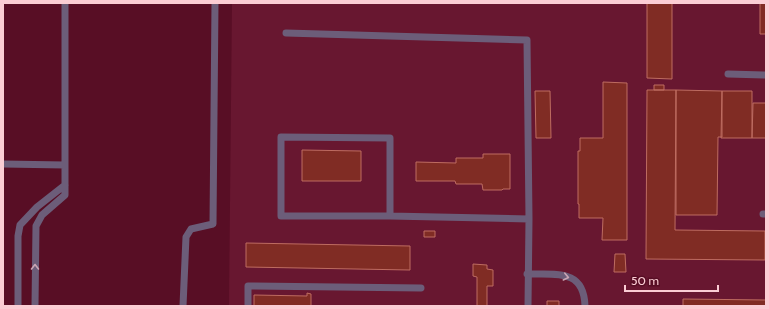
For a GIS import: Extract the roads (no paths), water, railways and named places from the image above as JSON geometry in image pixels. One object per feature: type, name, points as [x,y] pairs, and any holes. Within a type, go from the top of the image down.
[{"type":"lane","points":[[35,306],[36,226],[42,215],[65,195],[65,3]]},
{"type":"lane","points":[[183,306],[186,237],[191,229],[213,224],[214,3]]},
{"type":"lane","points":[[286,33],[527,40],[528,306]]},
{"type":"lane","points":[[728,74],[766,75]]},
{"type":"lane","points":[[390,216],[390,138],[280,137],[281,216],[390,216],[528,219]]},
{"type":"lane","points":[[3,164],[64,165]]},
{"type":"lane","points":[[18,306],[18,236],[20,225],[37,207],[65,185]]},
{"type":"lane","points":[[527,274],[568,276],[577,282],[585,298],[585,306]]},
{"type":"lane","points":[[248,306],[248,286],[421,288]]}]
